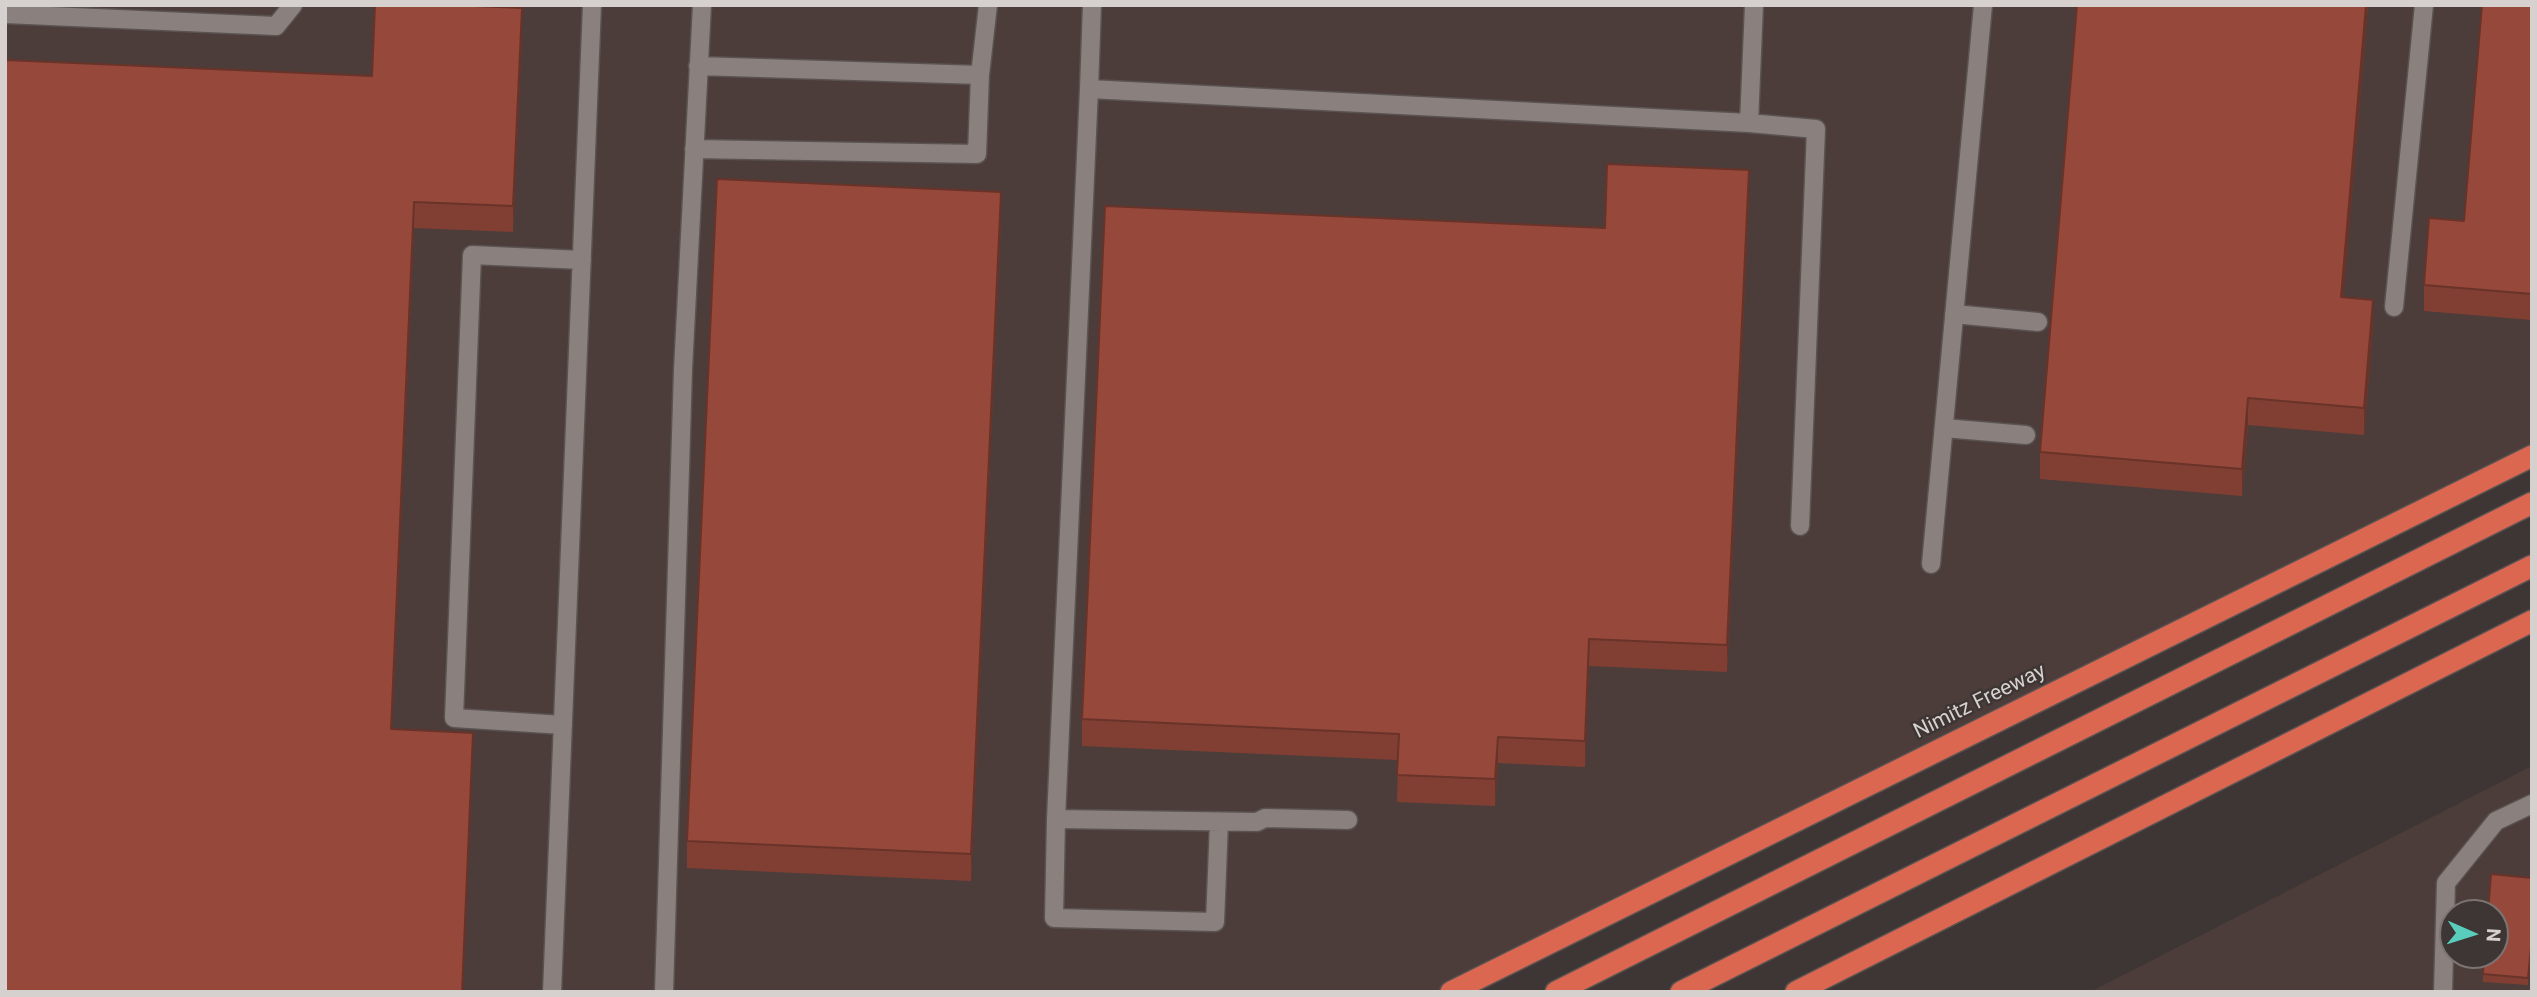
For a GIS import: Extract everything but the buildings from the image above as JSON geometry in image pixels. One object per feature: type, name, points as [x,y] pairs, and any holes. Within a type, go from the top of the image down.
[{"type":"highway","name":"Nimitz Freeway","points":[[1451,992],[2532,456]]},
{"type":"highway","points":[[1556,992],[2532,503]]},
{"type":"highway","points":[[1681,992],[2532,566]]},
{"type":"highway","points":[[1796,992],[2532,621]]},
{"type":"highway","points":[[1834,992],[1856,962]]},
{"type":"lane","points":[[5,14],[276,26],[293,5]]},
{"type":"lane","points":[[552,992],[592,5]]},
{"type":"lane","points":[[664,992],[683,370],[702,5]]},
{"type":"lane","points":[[694,149],[977,155],[980,75],[988,5]]},
{"type":"lane","points":[[1092,5],[1056,819],[1054,918],[1215,922],[1219,822]]},
{"type":"lane","points":[[1749,123],[1754,5]]},
{"type":"lane","points":[[1931,564],[1983,5]]},
{"type":"lane","points":[[2394,307],[2424,5]]},
{"type":"lane","points":[[698,66],[980,75]]},
{"type":"lane","points":[[1089,89],[1749,123],[1816,129],[1800,526]]},
{"type":"lane","points":[[563,724],[454,718],[472,256],[582,260]]},
{"type":"lane","points":[[1955,314],[2038,322]]},
{"type":"lane","points":[[1944,428],[2026,435]]},
{"type":"lane","points":[[2443,992],[2446,883],[2496,821],[2532,804]]},
{"type":"lane","points":[[1056,819],[1219,822],[1257,822],[1265,818],[1348,820]]},
{"type":"shaded area","points":[[5,5],[2532,5],[2532,456],[1451,992],[5,992]]},
{"type":"shaded area","points":[[2532,766],[2532,992],[2090,992]]}]
